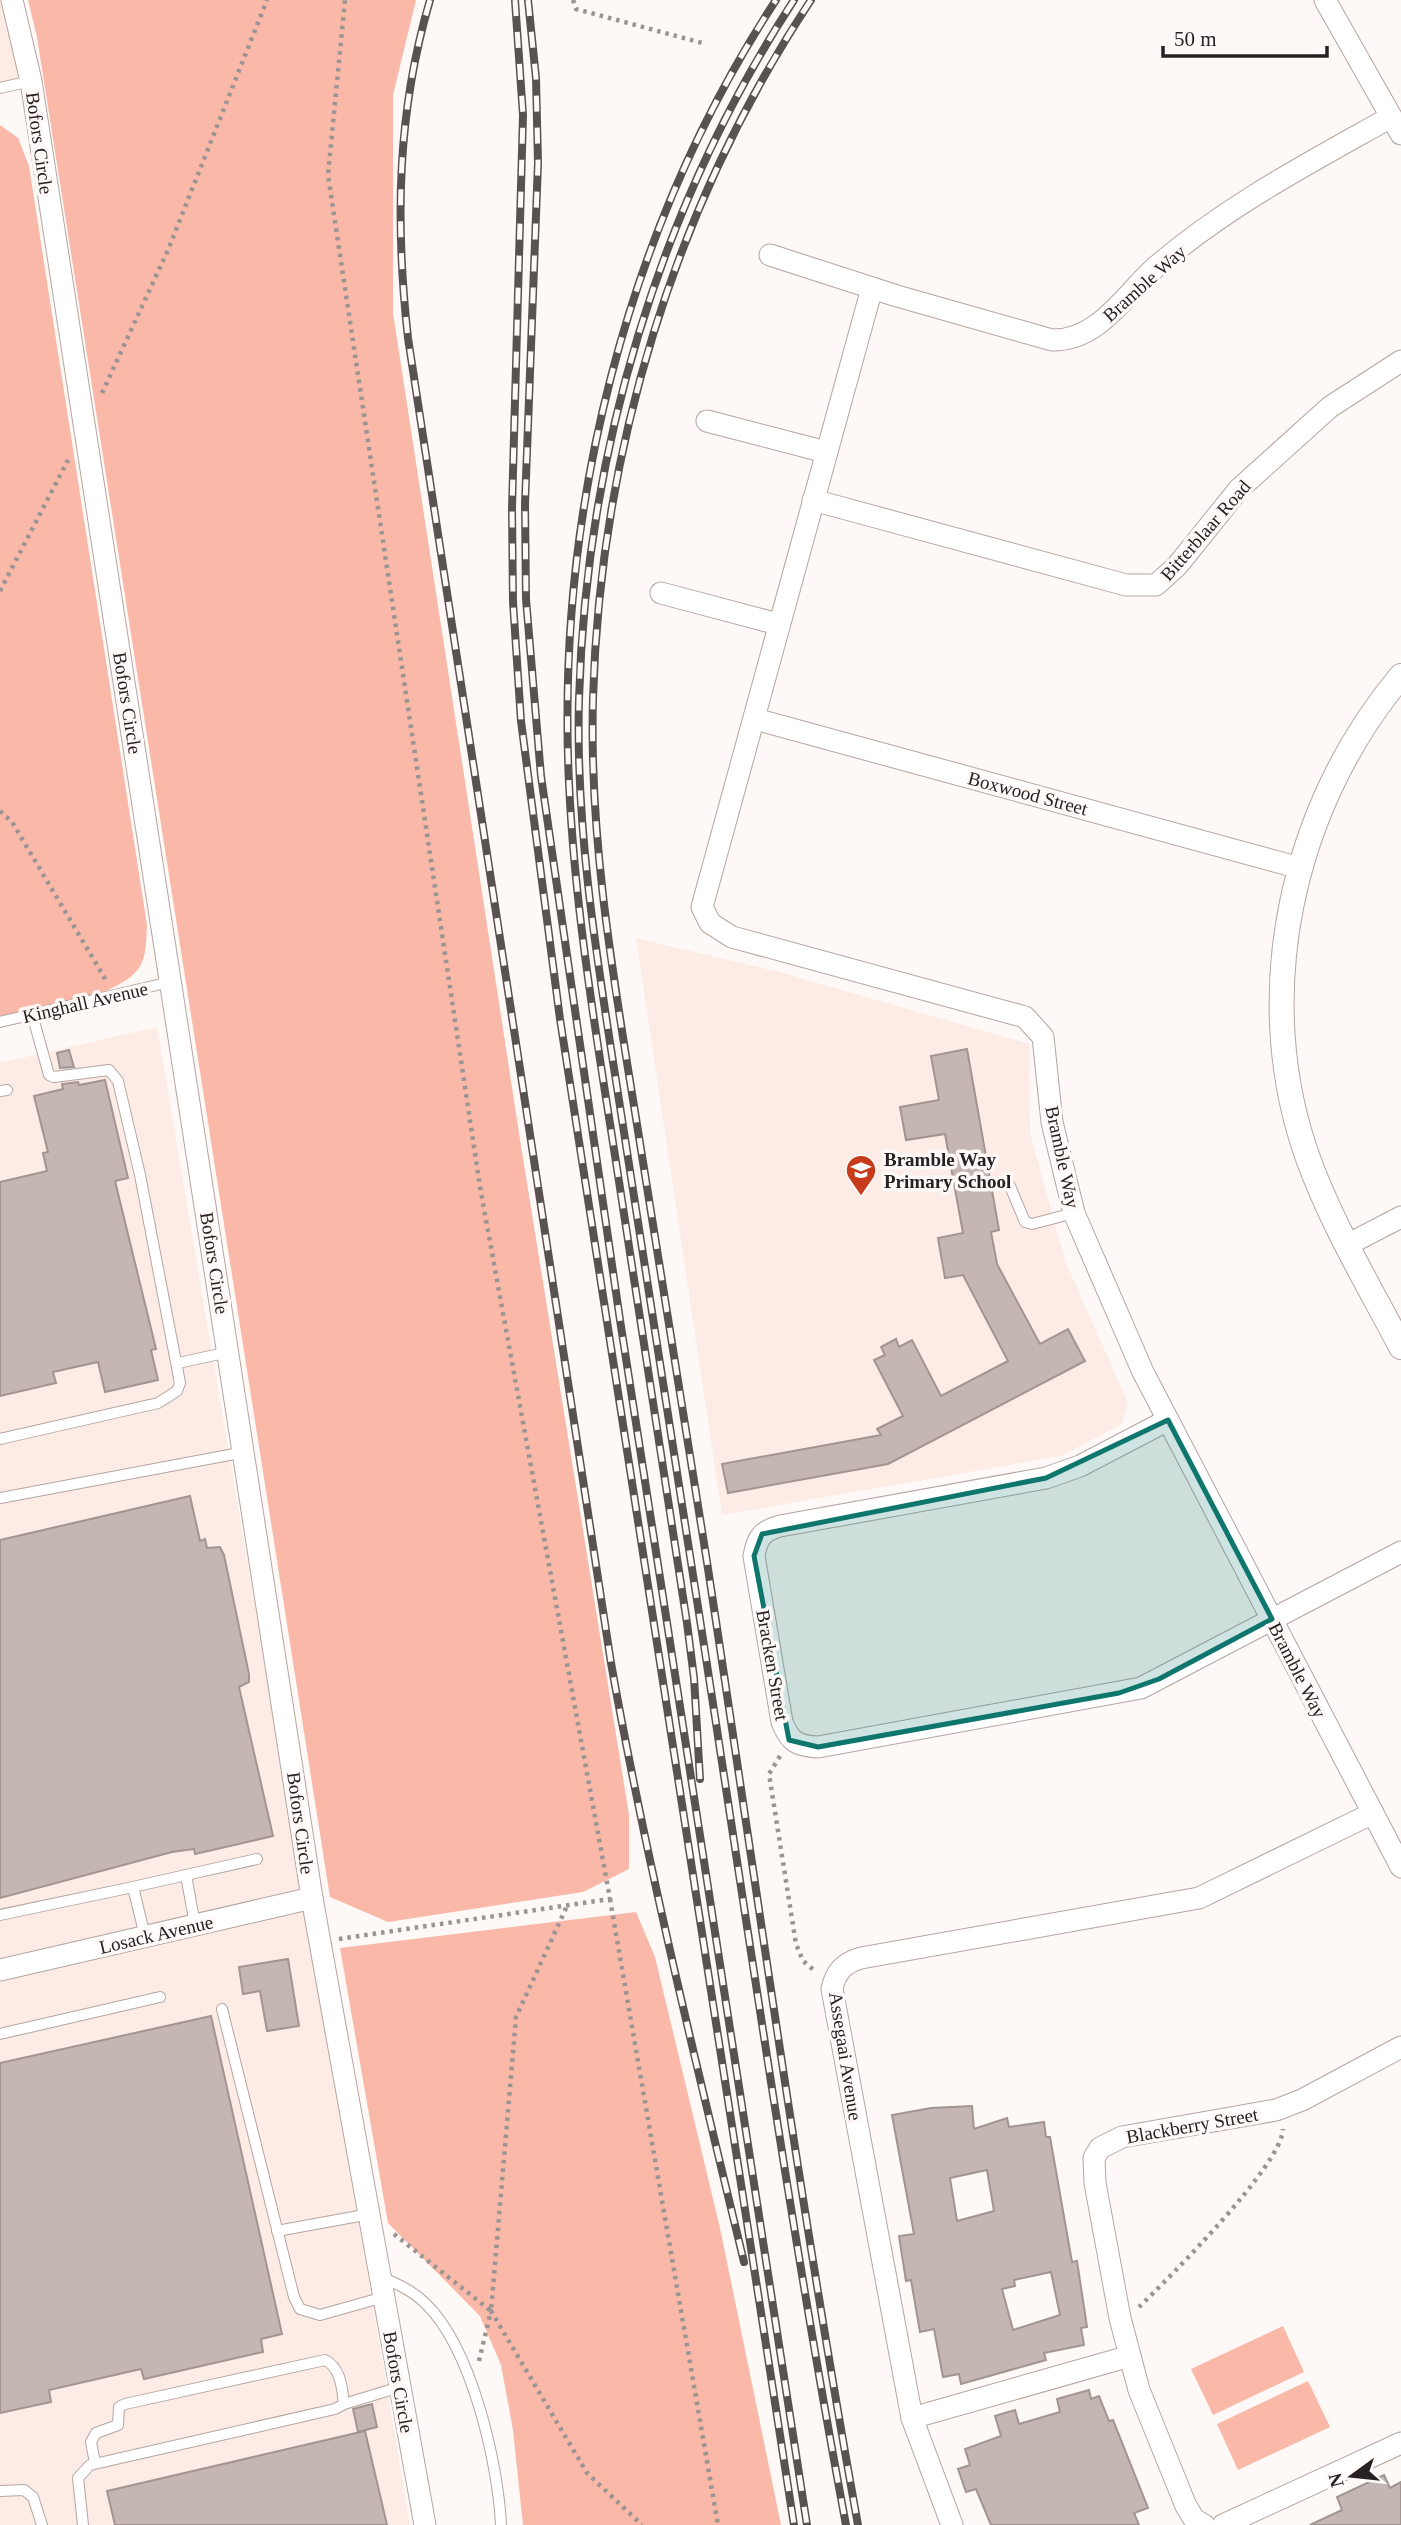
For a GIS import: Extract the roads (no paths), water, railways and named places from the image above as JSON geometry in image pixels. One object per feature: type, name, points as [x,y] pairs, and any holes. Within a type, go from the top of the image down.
[{"type":"street","name":"Bofors Circle","points":[[12,0],[31,81],[312,1898],[425,2525]]},
{"type":"street","points":[[1325,0],[1396,125]]},
{"type":"street","name":"Bramble Way","points":[[770,255],[872,288],[1052,340],[1075,338],[1094,328],[1158,265],[1253,195],[1396,125]]},
{"type":"street","name":"Bramble Way","points":[[872,288],[702,907],[709,923],[732,937],[1026,1017],[1043,1037],[1052,1122],[1074,1213],[1143,1372],[1401,1867]]},
{"type":"street","name":"Bitterblaar Road","points":[[813,500],[1126,585],[1156,585],[1177,566],[1239,489],[1330,407],[1401,361]]},
{"type":"street","points":[[707,421],[826,453]]},
{"type":"street","points":[[661,593],[778,625]]},
{"type":"street","points":[[1401,676],[1358,735],[1334,776],[1300,869],[1285,943],[1283,982],[1289,1083],[1309,1160],[1348,1245],[1401,1347]]},
{"type":"street","name":"Boxwood Street","points":[[755,719],[1300,869]]},
{"type":"street","points":[[1348,1245],[1401,1217]]},
{"type":"street","name":"Bracken Street","points":[[1168,1420],[1080,1466],[1046,1478],[780,1526],[762,1534],[756,1542],[754,1556],[782,1722],[789,1740],[801,1746],[818,1747],[941,1722],[1119,1693],[1159,1679],[1401,1552]]},
{"type":"street","name":"Assegaai Avenue","points":[[952,2525],[912,2418],[832,1989],[841,1968],[861,1958],[1199,1898],[1373,1813]]},
{"type":"street","name":"Losack Avenue","points":[[0,1970],[312,1898]]},
{"type":"street","name":"Blackberry Street","points":[[1204,2525],[1194,2519],[1186,2506],[1139,2390],[1120,2318],[1094,2183],[1094,2158],[1100,2148],[1122,2137],[1276,2110],[1301,2100],[1401,2047]]},
{"type":"street","points":[[912,2418],[1130,2356]]},
{"type":"street","points":[[1223,2525],[1401,2443]]},
{"type":"lane","points":[[0,88],[31,81]]},
{"type":"lane","name":"Kinghall Avenue","points":[[0,1022],[170,982]]},
{"type":"lane","points":[[0,1439],[158,1403],[177,1391],[180,1383],[118,1081],[109,1070],[54,1077],[49,1075],[32,1014]]},
{"type":"lane","points":[[1010,1185],[1025,1222],[1032,1224],[1074,1213]]},
{"type":"lane","points":[[177,1363],[229,1352]]},
{"type":"lane","points":[[0,1498],[245,1452]]},
{"type":"lane","points":[[0,1915],[257,1859]]},
{"type":"lane","points":[[186,1875],[195,1925]]},
{"type":"lane","points":[[133,1887],[145,1936]]},
{"type":"lane","points":[[0,2034],[160,1997]]},
{"type":"lane","points":[[222,2009],[294,2297],[300,2309],[320,2315],[383,2287],[403,2286],[428,2305],[453,2344],[473,2388],[488,2438],[501,2525]]},
{"type":"lane","points":[[277,2231],[370,2214]]},
{"type":"lane","points":[[95,2463],[91,2442],[96,2433],[118,2425],[120,2407],[138,2400],[325,2360],[333,2366],[339,2378],[344,2404]]},
{"type":"lane","points":[[83,2525],[78,2478],[83,2470],[95,2463],[335,2409],[400,2388]]},
{"type":"lane","points":[[0,2491],[24,2490],[33,2497],[42,2525]]},
{"type":"railway","points":[[430,0],[411,84],[402,168],[401,252],[408,338],[611,1663],[656,1889],[744,2262]]},
{"type":"railway","points":[[515,0],[523,115],[512,508],[513,602],[521,721],[560,1019],[794,2525]]},
{"type":"railway","points":[[528,0],[536,78],[538,163],[525,504],[526,599],[541,776],[620,1320],[807,2525]]},
{"type":"railway","points":[[700,1779],[694,1678],[687,1623],[595,1029],[576,882],[569,783],[568,681],[575,578],[589,476],[611,375],[641,277],[679,181],[724,88],[776,0]]},
{"type":"railway","points":[[794,0],[746,79],[704,162],[668,247],[638,335],[615,424],[597,515],[585,607],[579,699],[579,751],[585,855],[605,1010],[785,2170],[846,2525]]},
{"type":"railway","points":[[811,0],[763,79],[720,162],[684,247],[653,334],[629,423],[611,514],[599,606],[593,699],[593,751],[604,906],[619,1010],[707,1562],[798,2164],[858,2525]]},
{"type":"place","name":"Bramble Way Primary School","points":[[861,1197]]}]
